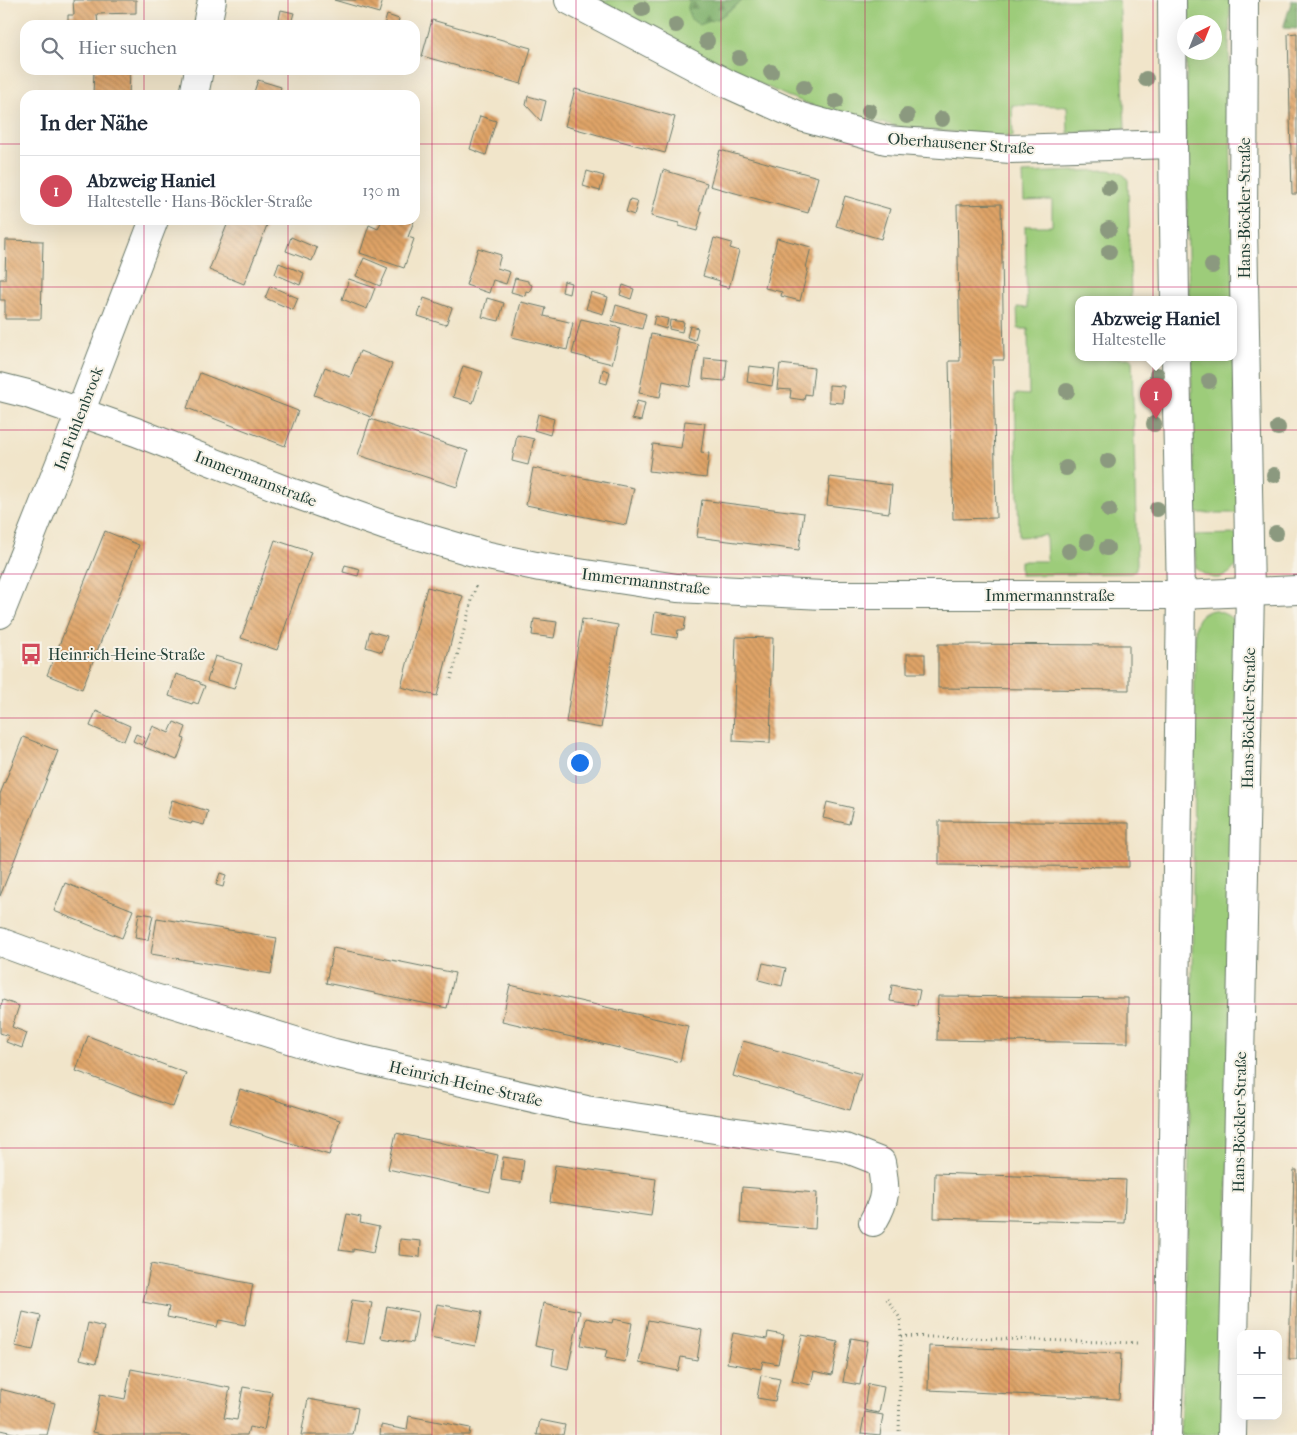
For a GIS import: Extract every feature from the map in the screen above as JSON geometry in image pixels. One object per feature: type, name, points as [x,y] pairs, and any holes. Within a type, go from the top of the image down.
[{"type":"street","points":[[208,20],[212,0]]},
{"type":"street","name":"Oberhausener Straße","points":[[569,0],[728,84],[802,117],[886,140],[1010,149],[1172,144]]},
{"type":"street","points":[[1172,0],[1175,296]]},
{"type":"street","name":"Hans-Böckler-Straße","points":[[1232,1435],[1250,592],[1243,228],[1244,0]]},
{"type":"street","points":[[195,90],[198,75]]},
{"type":"street","name":"Im Fuhlenbrock","points":[[0,614],[152,225]]},
{"type":"street","points":[[1167,1435],[1181,595],[1176,361]]},
{"type":"street","name":"Immermannstraße","points":[[0,387],[28,394],[136,432],[286,491],[386,526],[484,555],[540,567],[677,588],[824,595],[1181,595],[1297,590]]},
{"type":"street","name":"Heinrich-Heine-Straße","points":[[0,942],[148,996],[334,1053],[586,1110],[844,1148],[881,1162],[885,1184],[882,1206],[873,1222]]},
{"type":"path","points":[[451,680],[484,555]]},
{"type":"path","points":[[887,1299],[900,1318],[899,1435]]},
{"type":"path","points":[[901,1336],[1170,1344]]},
{"type":"green space","points":[[598,0],[690,0],[688,8],[719,18],[743,0],[1119,0],[1125,129],[1068,133],[1067,106],[1012,105],[1013,137],[904,128],[827,111],[787,96],[736,73]]},
{"type":"green space","points":[[690,0],[743,0],[719,18],[699,25],[690,18],[688,8]]},
{"type":"green space","points":[[1189,0],[1230,0],[1233,296],[1189,296],[1185,113],[1187,60],[1222,60],[1222,15],[1188,15]]},
{"type":"green space","points":[[1292,0],[1297,0],[1297,29],[1283,28]]},
{"type":"green space","points":[[1107,170],[1119,172],[1128,180],[1131,296],[1075,296],[1075,361],[1132,361],[1137,564],[1135,571],[1131,573],[1020,575],[1020,561],[1047,561],[1046,535],[1019,537],[1015,394],[1029,395],[1028,329],[1018,329],[1017,307],[1027,308],[1025,226],[1052,226],[1052,200],[1024,201],[1023,173]]},
{"type":"green space","points":[[1191,361],[1234,361],[1238,513],[1195,513]]},
{"type":"green space","points":[[1238,534],[1238,564],[1233,570],[1223,577],[1213,578],[1196,568],[1194,535]]},
{"type":"green space","points":[[1214,610],[1230,617],[1237,631],[1224,1435],[1180,1435],[1193,931],[1195,629],[1201,615]]},
{"type":"building","points":[[73,0],[136,0],[136,13],[97,14],[98,20],[68,20],[68,15],[74,15]]},
{"type":"building","points":[[334,0],[383,0],[379,13]]},
{"type":"building","points":[[281,10],[294,13],[292,20],[279,19]]},
{"type":"building","points":[[387,15],[399,19],[399,20],[386,20]]},
{"type":"building","points":[[432,20],[531,48],[521,84],[422,56]]},
{"type":"building","points":[[1297,33],[1297,194],[1292,194],[1288,34]]},
{"type":"building","points":[[94,75],[130,75],[129,90],[93,90]]},
{"type":"building","points":[[258,80],[281,87],[280,90],[255,90]]},
{"type":"building","points":[[575,89],[675,117],[665,153],[565,126]]},
{"type":"building","points":[[528,96],[546,101],[541,121],[526,105]]},
{"type":"building","points":[[480,116],[496,121],[486,155],[470,149]]},
{"type":"building","points":[[720,150],[818,177],[808,213],[710,186]]},
{"type":"building","points":[[663,170],[707,183],[699,211],[702,212],[697,231],[679,226],[679,223],[651,216]]},
{"type":"building","points":[[587,171],[604,176],[600,191],[583,186]]},
{"type":"building","points":[[845,196],[890,209],[881,239],[836,226]]},
{"type":"building","points":[[630,199],[638,201],[634,215],[626,212]]},
{"type":"building","points":[[1001,204],[1004,360],[993,360],[996,518],[953,519],[949,361],[960,361],[957,205]]},
{"type":"building","points":[[227,225],[267,225],[244,284],[209,270]]},
{"type":"building","points":[[369,225],[378,229],[380,225],[412,225],[408,237],[414,239],[404,268],[360,253]]},
{"type":"building","points":[[291,237],[317,248],[312,261],[286,251]]},
{"type":"building","points":[[714,238],[732,243],[730,248],[739,251],[729,288],[719,285],[720,281],[703,276]]},
{"type":"building","points":[[777,238],[811,247],[800,301],[781,296],[782,292],[765,288]]},
{"type":"building","points":[[6,240],[43,241],[41,319],[5,319],[5,300],[0,300],[0,279],[5,279]]},
{"type":"building","points":[[478,248],[501,255],[497,268],[510,272],[506,284],[493,280],[489,293],[466,285]]},
{"type":"building","points":[[364,258],[388,268],[380,286],[356,276]]},
{"type":"building","points":[[279,263],[304,273],[300,285],[275,274]]},
{"type":"building","points":[[515,278],[528,281],[532,285],[530,292],[526,291],[525,296],[511,292]]},
{"type":"building","points":[[349,279],[375,288],[367,309],[342,299]]},
{"type":"building","points":[[564,281],[571,283],[569,294],[562,292]]},
{"type":"building","points":[[623,285],[634,289],[631,299],[620,295]]},
{"type":"building","points":[[270,286],[298,298],[293,310],[265,298]]},
{"type":"building","points":[[591,292],[608,297],[603,314],[586,309]]},
{"type":"building","points":[[424,298],[452,308],[446,325],[418,316]]},
{"type":"building","points":[[487,298],[504,303],[499,321],[482,317]]},
{"type":"building","points":[[521,302],[546,308],[544,316],[573,323],[567,350],[512,337]]},
{"type":"building","points":[[616,305],[646,314],[642,329],[612,321]]},
{"type":"building","points":[[655,316],[668,319],[666,329],[653,325]]},
{"type":"building","points":[[581,319],[621,328],[612,364],[572,354]]},
{"type":"building","points":[[670,320],[684,322],[682,332],[669,329]]},
{"type":"building","points":[[690,326],[698,328],[695,340],[687,337]]},
{"type":"building","points":[[651,334],[698,344],[690,387],[663,381],[660,397],[639,393]]},
{"type":"building","points":[[360,351],[392,364],[371,417],[314,395],[325,367],[350,377]]},
{"type":"building","points":[[705,358],[727,360],[725,381],[703,379]]},
{"type":"building","points":[[780,364],[814,368],[811,395],[805,394],[804,400],[790,398],[791,390],[777,389]]},
{"type":"building","points":[[463,366],[483,372],[473,403],[453,397]]},
{"type":"building","points":[[749,366],[775,369],[772,386],[747,382]]},
{"type":"building","points":[[603,369],[610,372],[607,384],[600,382]]},
{"type":"building","points":[[200,373],[298,411],[285,446],[187,408]]},
{"type":"building","points":[[829,385],[844,386],[843,403],[829,402]]},
{"type":"building","points":[[637,401],[645,403],[641,421],[632,419]]},
{"type":"building","points":[[538,414],[554,419],[550,435],[534,430]]},
{"type":"building","points":[[370,419],[468,451],[457,487],[358,455]]},
{"type":"building","points":[[685,421],[705,423],[701,452],[709,453],[706,478],[649,471],[653,444],[681,448]]},
{"type":"building","points":[[517,435],[534,439],[528,465],[512,461]]},
{"type":"building","points":[[533,468],[634,488],[626,525],[526,505]]},
{"type":"building","points":[[830,477],[892,485],[889,513],[827,505]]},
{"type":"building","points":[[702,500],[804,513],[799,550],[697,537]]},
{"type":"building","points":[[105,531],[139,545],[82,689],[47,675]]},
{"type":"building","points":[[275,540],[311,552],[277,650],[241,638]]},
{"type":"building","points":[[345,565],[360,569],[358,576],[343,572]]},
{"type":"building","points":[[427,587],[463,596],[437,696],[401,687]]},
{"type":"building","points":[[655,612],[686,617],[684,630],[678,630],[677,638],[652,634]]},
{"type":"building","points":[[534,619],[557,622],[554,638],[532,635]]},
{"type":"building","points":[[582,619],[618,625],[601,728],[566,722]]},
{"type":"building","points":[[370,631],[387,636],[382,652],[366,647]]},
{"type":"building","points":[[736,637],[773,638],[770,743],[733,741]]},
{"type":"building","points":[[938,644],[1129,645],[1129,690],[938,688]]},
{"type":"building","points":[[907,654],[925,654],[925,673],[907,673]]},
{"type":"building","points":[[215,656],[242,664],[234,689],[207,681]]},
{"type":"building","points":[[176,674],[200,682],[200,684],[205,686],[198,704],[193,702],[192,704],[169,696]]},
{"type":"building","points":[[96,711],[130,726],[124,741],[90,726]]},
{"type":"building","points":[[174,722],[186,727],[182,738],[185,739],[177,760],[144,747],[153,726],[169,733]]},
{"type":"building","points":[[136,734],[145,738],[142,745],[133,741]]},
{"type":"building","points":[[23,737],[58,751],[0,896],[0,794]]},
{"type":"building","points":[[172,800],[208,811],[204,825],[167,818]]},
{"type":"building","points":[[827,802],[853,808],[849,824],[823,818]]},
{"type":"building","points":[[939,821],[1129,823],[1129,867],[939,865]]},
{"type":"building","points":[[220,873],[226,875],[223,887],[216,885]]},
{"type":"building","points":[[65,883],[133,910],[122,938],[54,911]]},
{"type":"building","points":[[139,913],[153,915],[148,940],[135,938]]},
{"type":"building","points":[[157,918],[277,938],[271,974],[151,954]]},
{"type":"building","points":[[333,948],[455,973],[447,1008],[326,983]]},
{"type":"building","points":[[763,963],[786,968],[782,986],[759,980]]},
{"type":"building","points":[[510,985],[688,1026],[680,1062],[502,1021]]},
{"type":"building","points":[[892,985],[920,990],[917,1005],[890,1001]]},
{"type":"building","points":[[938,996],[1128,998],[1128,1043],[937,1040]]},
{"type":"building","points":[[3,1000],[19,1006],[12,1027],[27,1033],[22,1048],[6,1042],[9,1036],[0,1033],[0,1005]]},
{"type":"building","points":[[88,1036],[186,1073],[173,1107],[76,1071]]},
{"type":"building","points":[[743,1041],[861,1074],[850,1110],[733,1076]]},
{"type":"building","points":[[240,1089],[340,1120],[329,1155],[229,1124]]},
{"type":"building","points":[[396,1133],[498,1155],[490,1192],[388,1169]]},
{"type":"building","points":[[503,1157],[524,1160],[521,1183],[501,1180]]},
{"type":"building","points":[[555,1165],[656,1179],[651,1216],[550,1202]]},
{"type":"building","points":[[1294,1170],[1297,1170],[1297,1359],[1289,1359]]},
{"type":"building","points":[[935,1173],[1126,1180],[1124,1223],[934,1218]]},
{"type":"building","points":[[742,1187],[817,1193],[815,1229],[740,1223]]},
{"type":"building","points":[[347,1214],[361,1217],[360,1223],[379,1227],[373,1253],[353,1249],[353,1252],[339,1250]]},
{"type":"building","points":[[400,1239],[421,1241],[420,1257],[399,1255]]},
{"type":"building","points":[[151,1264],[253,1284],[245,1325],[219,1320],[217,1327],[167,1317],[169,1307],[143,1302]]},
{"type":"building","points":[[352,1300],[372,1303],[364,1344],[345,1341]]},
{"type":"building","points":[[543,1303],[580,1311],[568,1369],[552,1365],[554,1350],[535,1346]]},
{"type":"building","points":[[437,1304],[482,1312],[475,1346],[430,1337]]},
{"type":"building","points":[[387,1306],[418,1312],[413,1343],[381,1338]]},
{"type":"building","points":[[23,1312],[41,1316],[33,1350],[15,1346]]},
{"type":"building","points":[[586,1318],[612,1323],[613,1319],[632,1323],[625,1362],[605,1358],[607,1350],[581,1345]]},
{"type":"building","points":[[648,1320],[702,1330],[697,1360],[681,1357],[678,1371],[639,1363]]},
{"type":"building","points":[[88,1323],[104,1327],[96,1363],[80,1359]]},
{"type":"building","points":[[768,1332],[784,1335],[778,1364],[763,1361],[761,1369],[727,1363],[733,1333],[767,1339]]},
{"type":"building","points":[[802,1335],[838,1342],[832,1375],[814,1371],[811,1385],[792,1381]]},
{"type":"building","points":[[851,1338],[868,1341],[860,1385],[843,1382]]},
{"type":"building","points":[[929,1346],[1121,1354],[1119,1399],[928,1390]]},
{"type":"building","points":[[131,1369],[230,1388],[224,1418],[237,1420],[243,1387],[272,1392],[264,1430],[249,1427],[247,1435],[107,1435],[93,1432],[100,1394],[125,1399]]},
{"type":"building","points":[[761,1375],[780,1379],[775,1401],[757,1398]]},
{"type":"building","points":[[868,1384],[884,1387],[879,1413],[864,1410]]},
{"type":"building","points":[[0,1389],[55,1403],[47,1435],[22,1435],[0,1430]]},
{"type":"building","points":[[308,1399],[358,1408],[353,1435],[301,1435]]},
{"type":"building","points":[[865,1412],[883,1415],[880,1435],[861,1433]]},
{"type":"building","points":[[409,1416],[470,1428],[469,1435],[380,1435],[381,1425],[407,1430]]},
{"type":"building","points":[[540,1420],[565,1425],[563,1435],[537,1435]]},
{"type":"place","name":"Abzweig Haniel","points":[[1156,419]]},
{"type":"place","name":"Heinrich-Heine-Straße","points":[[31,654]]}]
